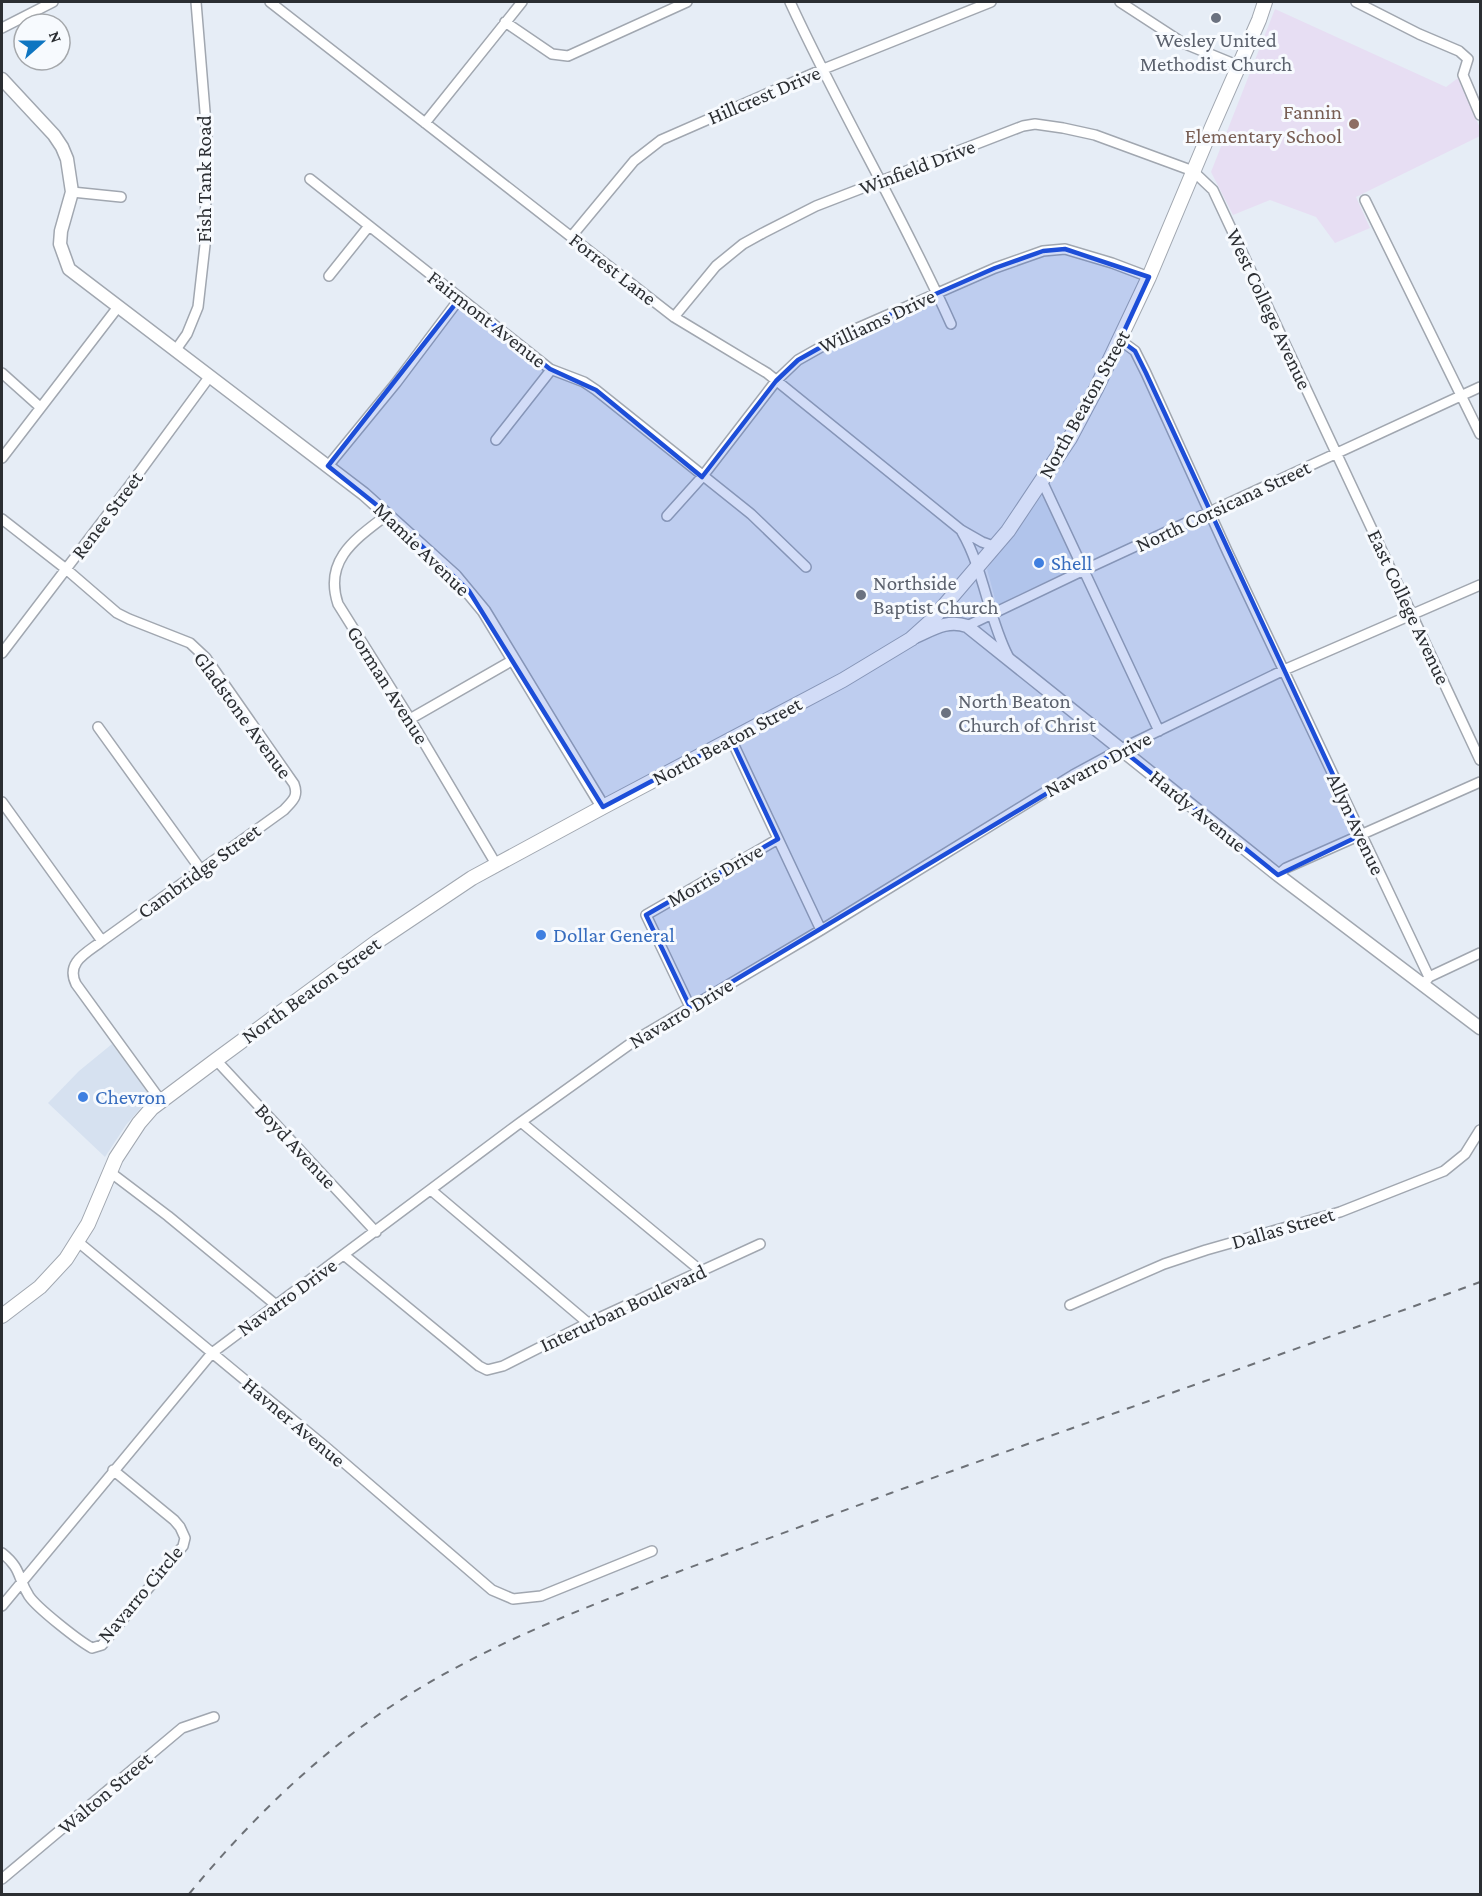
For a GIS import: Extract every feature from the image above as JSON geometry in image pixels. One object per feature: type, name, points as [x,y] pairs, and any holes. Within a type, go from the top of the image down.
[{"type":"main road","name":"North Beaton Street","points":[[2,1316],[40,1287],[66,1259],[88,1224],[116,1158],[134,1130],[161,1101],[216,1059],[378,941],[496,864],[843,680],[911,639],[931,621],[996,547],[1070,438],[1149,277],[1265,2]]},
{"type":"street","points":[[2,28],[53,2]]},
{"type":"street","name":"Fish Tank Road","points":[[175,351],[187,334],[198,307],[205,245],[207,136],[196,2]]},
{"type":"street","name":"Forrest Lane","points":[[270,2],[674,317],[776,381],[961,530],[996,547]]},
{"type":"street","points":[[425,123],[522,2]]},
{"type":"street","points":[[505,22],[552,54],[568,56],[687,2]]},
{"type":"street","points":[[790,2],[821,70],[880,181],[951,324]]},
{"type":"street","name":"Hillcrest Drive","points":[[571,237],[634,161],[661,140],[821,70],[991,2]]},
{"type":"street","points":[[1120,2],[1183,43],[1239,66]]},
{"type":"street","points":[[1356,2],[1419,34],[1459,51],[1468,59],[1463,75],[1480,115]]},
{"type":"street","points":[[2,79],[54,135],[62,147],[67,159],[72,192],[120,197]]},
{"type":"street","name":"Winfield Drive","points":[[674,317],[716,266],[743,244],[816,206],[1023,126],[1035,124],[1095,135],[1193,171]]},
{"type":"street","name":"West College Avenue","points":[[1193,171],[1213,190],[1336,454]]},
{"type":"street","name":"Fairmont Avenue","points":[[310,179],[552,370],[584,382],[596,390],[750,514],[806,567]]},
{"type":"street","name":"Mamie Avenue","points":[[72,192],[60,244],[69,269],[328,466],[388,514],[455,576],[484,611],[603,807]]},
{"type":"street","points":[[1365,200],[1480,434]]},
{"type":"street","points":[[329,276],[369,225]]},
{"type":"street","name":"Williams Drive","points":[[667,516],[702,477],[776,381],[798,360],[844,334],[1042,250],[1065,249],[1149,277]]},
{"type":"street","points":[[328,466],[396,383],[460,298]]},
{"type":"street","points":[[2,458],[118,307]]},
{"type":"street","name":"Allyn Avenue","points":[[1120,340],[1135,351],[1139,358],[1361,835],[1426,981]]},
{"type":"street","points":[[496,440],[552,370]]},
{"type":"street","points":[[2,373],[40,408]]},
{"type":"street","name":"Renee Street","points":[[2,653],[210,376]]},
{"type":"street","name":"North Corsicana Street","points":[[967,626],[1480,387]]},
{"type":"street","name":"East College Avenue","points":[[1336,454],[1480,760]]},
{"type":"street","points":[[1042,481],[1159,731]]},
{"type":"street","name":"Gorman Avenue","points":[[388,514],[349,544],[338,564],[333,588],[338,604],[410,719],[496,864]]},
{"type":"street","name":"Gladstone Avenue","points":[[2,519],[117,613],[129,620],[190,643],[207,658],[294,784],[296,791],[294,799]]},
{"type":"street","name":"Forrest Lane","points":[[961,530],[978,568],[1001,643],[1010,661]]},
{"type":"street","name":"Navarro Drive","points":[[2,1606],[212,1353],[636,1039],[821,930],[1073,775],[1120,749],[1284,670],[1480,585]]},
{"type":"street","points":[[911,639],[947,623],[967,626]]},
{"type":"street","name":"Hardy Avenue","points":[[967,626],[1278,875],[1426,981],[1480,1028]]},
{"type":"street","points":[[410,719],[513,660]]},
{"type":"street","points":[[98,727],[201,870]]},
{"type":"street","points":[[731,739],[821,930]]},
{"type":"street","points":[[1278,875],[1286,868],[1480,782]]},
{"type":"street","name":"Cambridge Street","points":[[161,1101],[72,976],[73,969],[77,960],[284,810],[294,799]]},
{"type":"street","points":[[2,802],[102,941]]},
{"type":"street","name":"Morris Drive","points":[[690,1007],[646,915],[778,839]]},
{"type":"street","points":[[1426,981],[1480,953]]},
{"type":"street","name":"Boyd Avenue","points":[[216,1059],[375,1232]]},
{"type":"street","points":[[521,1122],[701,1271]]},
{"type":"street","name":"Dallas Street","points":[[1070,1305],[1164,1264],[1340,1212],[1444,1171],[1465,1154],[1480,1130]]},
{"type":"street","points":[[110,1172],[168,1216],[276,1305]]},
{"type":"street","points":[[431,1190],[588,1323]]},
{"type":"street","name":"Havner Avenue","points":[[77,1241],[327,1448],[492,1590],[513,1599],[541,1596],[652,1551]]},
{"type":"street","name":"Interurban Boulevard","points":[[344,1255],[479,1366],[487,1370],[503,1366],[588,1323],[760,1244]]},
{"type":"street","name":"Navarro Circle","points":[[22,1581],[33,1601],[81,1642],[92,1648],[102,1644],[141,1598],[183,1546],[185,1538],[174,1520],[114,1470]]},
{"type":"street","points":[[2,1553],[16,1566],[22,1581]]},
{"type":"street","name":"Walton Street","points":[[2,1879],[182,1728],[214,1718]]},
{"type":"highlighted area","points":[[1065,249],[1149,277],[1120,340],[1135,351],[1146,373],[1361,835],[1278,875],[1121,749],[690,1007],[646,915],[778,839],[731,739],[603,807],[469,591],[388,514],[328,466],[460,298],[550,369],[596,390],[702,477],[776,381],[798,360],[844,334],[995,268],[1043,251]]},
{"type":"shaded area","name":"Fannin Elementary School","points":[[1275,9],[1446,87],[1458,78],[1480,128],[1480,136],[1356,197],[1370,228],[1335,243],[1316,217],[1270,200],[1233,215],[1211,172]]},
{"type":"shaded area","points":[[1042,490],[1080,567],[997,606],[987,569]]},
{"type":"shaded area","points":[[112,1044],[151,1096],[126,1125],[105,1157],[48,1103],[79,1071]]},
{"type":"railway","points":[[189,1894],[258,1817],[335,1747],[390,1707],[454,1668],[488,1651],[555,1621],[688,1568],[1480,1282]]},
{"type":"place","name":"Wesley United Methodist Church","points":[[1216,18]]},
{"type":"place","name":"Fannin Elementary School","points":[[1354,124]]},
{"type":"place","name":"Shell","points":[[1039,563]]},
{"type":"place","name":"Northside Baptist Church","points":[[861,595]]},
{"type":"place","name":"North Beaton Church of Christ","points":[[946,713]]},
{"type":"place","name":"Dollar General","points":[[541,935]]},
{"type":"place","name":"Chevron","points":[[83,1097]]}]
